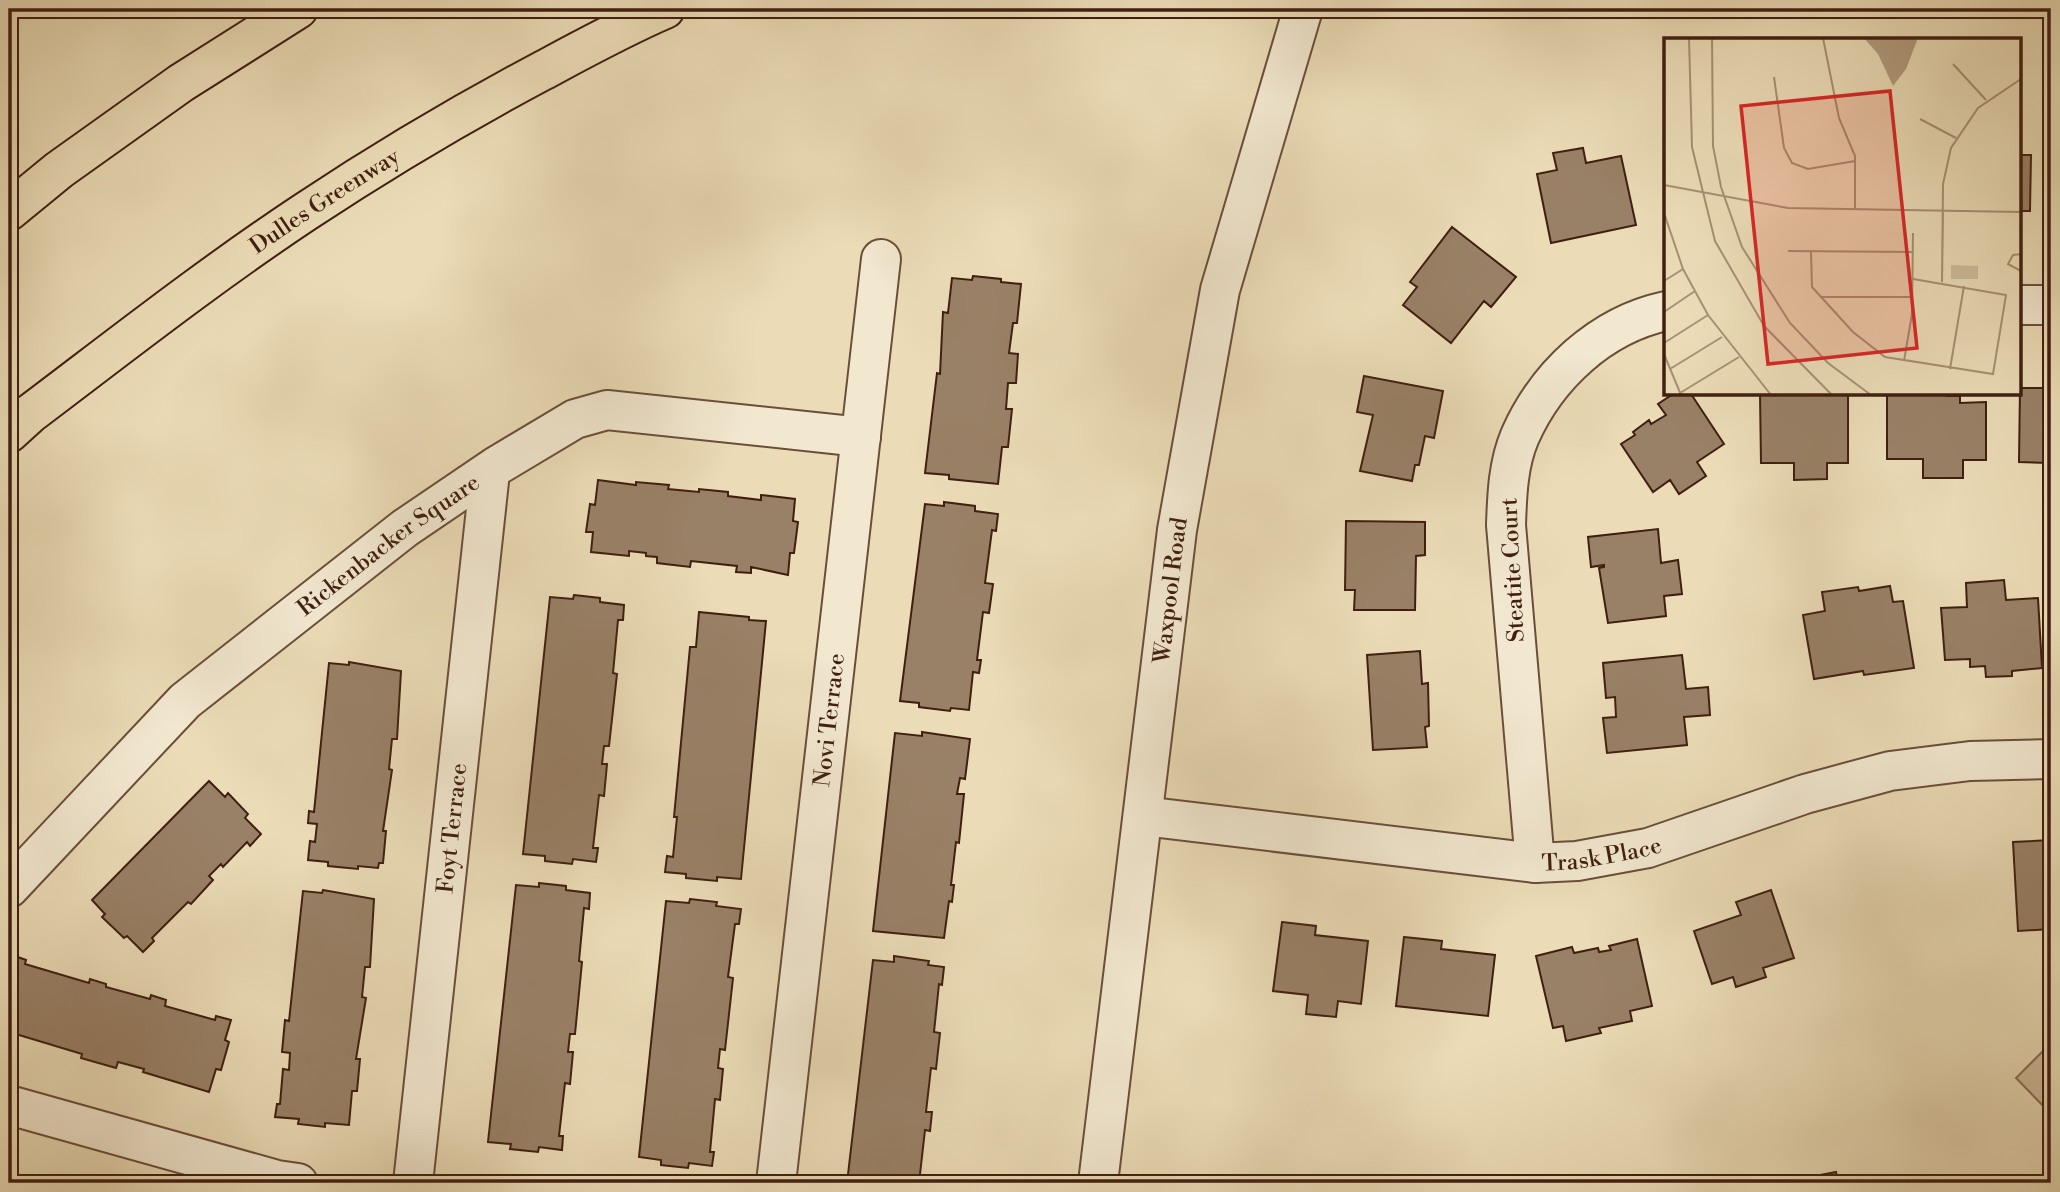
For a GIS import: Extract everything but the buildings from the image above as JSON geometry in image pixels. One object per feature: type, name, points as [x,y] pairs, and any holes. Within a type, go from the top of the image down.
[{"type":"highway","points":[[9,211],[59,170],[181,83],[299,9]]},
{"type":"highway","name":"Dulles Greenway","points":[[9,433],[31,413],[183,298],[304,213],[424,136],[494,96],[634,22],[665,9]]},
{"type":"street","name":"Waxpool Road","points":[[1098,1183],[1177,530],[1220,290],[1303,9]]},
{"type":"street","name":"Novi Terrace","points":[[776,1183],[881,259]]},
{"type":"street","points":[[2022,305],[2051,305]]},
{"type":"street","name":"Steatite Court","points":[[1535,863],[1506,526],[1508,482],[1520,437],[1542,396],[1569,363],[1608,334],[1649,315],[1664,312]]},
{"type":"street","name":"Rickenbacker Square","points":[[9,888],[185,701],[405,528],[489,471],[575,419],[607,410],[861,437]]},
{"type":"street","name":"Foyt Terrace","points":[[414,1183],[489,471]]},
{"type":"street","name":"Trask Place","points":[[1143,816],[1535,863],[1577,861],[1647,848],[1805,794],[1890,771],[1970,761],[2051,759]]},
{"type":"street","points":[[9,1105],[277,1180],[299,1183]]},
{"type":"shaded area","points":[[2051,1043],[2051,1114],[2016,1078]]}]
